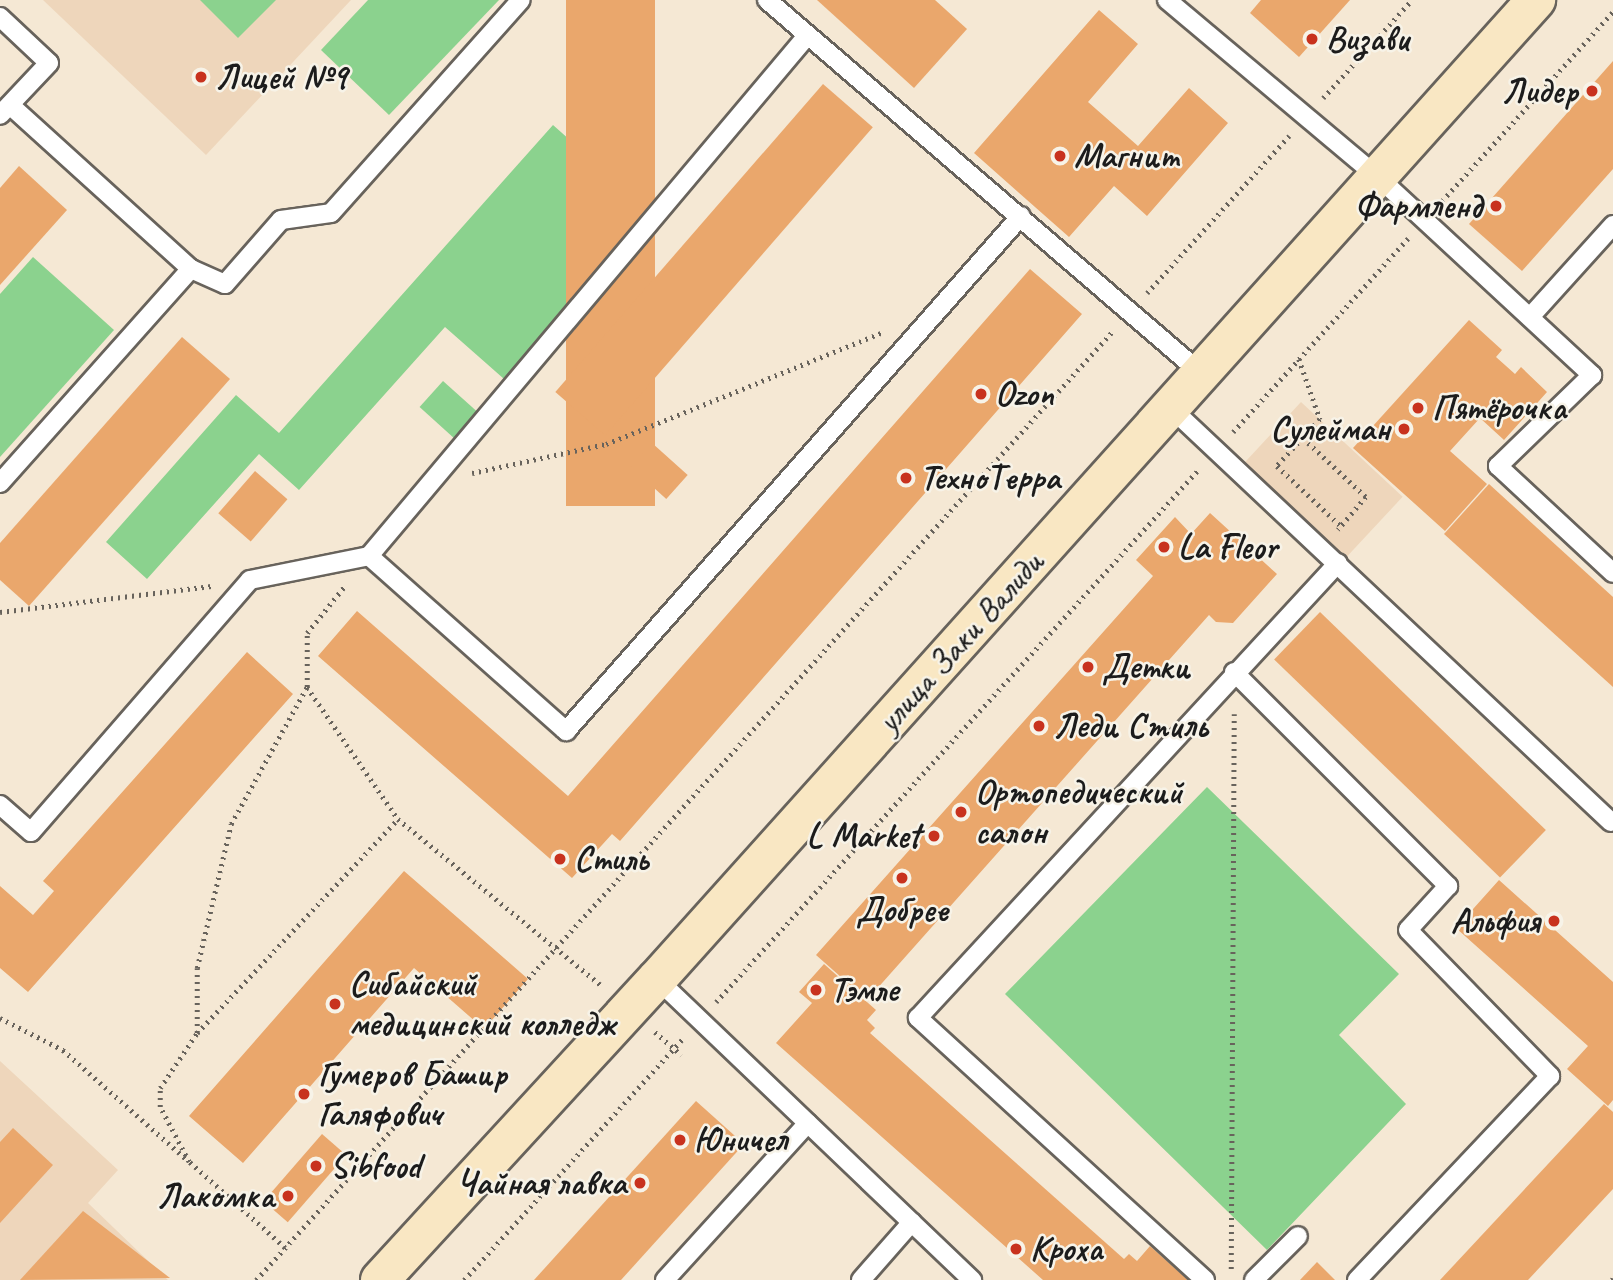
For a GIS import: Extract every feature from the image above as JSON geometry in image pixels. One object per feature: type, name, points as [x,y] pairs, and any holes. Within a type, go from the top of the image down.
[{"type":"street","name":"улица Заки Валиди","points":[[380,1280],[657,979],[1536,0]]},
{"type":"lane","points":[[0,17],[49,63],[5,110],[191,269],[225,284],[281,220],[331,213],[521,0]]},
{"type":"lane","points":[[767,0],[806,37],[1021,216],[1202,374]]},
{"type":"lane","points":[[1167,0],[1378,177],[1592,375],[1498,466],[1613,573]]},
{"type":"lane","points":[[1184,14],[1196,0]]},
{"type":"lane","points":[[0,805],[31,832],[250,580],[369,556],[806,37]]},
{"type":"lane","points":[[369,556],[566,731],[1021,216]]},
{"type":"lane","points":[[1530,317],[1613,225]]},
{"type":"lane","points":[[0,483],[191,269]]},
{"type":"lane","points":[[1171,408],[1611,822]]},
{"type":"lane","points":[[1205,1280],[918,1018],[1234,672],[1338,564]]},
{"type":"lane","points":[[1234,672],[1448,886],[1408,930],[1550,1076],[1357,1280]]},
{"type":"lane","points":[[657,979],[972,1280]]},
{"type":"lane","points":[[666,1280],[808,1123]]},
{"type":"lane","points":[[861,1280],[912,1222]]},
{"type":"lane","points":[[1254,1280],[1298,1236]]},
{"type":"path","points":[[256,1280],[1412,0]]},
{"type":"path","points":[[464,1280],[1613,12]]},
{"type":"path","points":[[431,482],[606,444],[887,330]]},
{"type":"path","points":[[1299,359],[1320,419],[1277,466],[1341,526]]},
{"type":"path","points":[[1303,438],[1366,497],[1322,549]]},
{"type":"path","points":[[197,1033],[197,968],[231,824],[307,687],[307,633],[369,556]]},
{"type":"path","points":[[0,612],[250,580]]},
{"type":"path","points":[[1231,1280],[1234,672]]},
{"type":"path","points":[[307,687],[398,819],[556,948],[681,1055]]},
{"type":"path","points":[[189,1162],[160,1107],[160,1088],[197,1033],[398,819]]},
{"type":"path","points":[[0,1018],[63,1050],[285,1248]]},
{"type":"shaded area","name":"Лицей №9","points":[[43,0],[351,0],[206,155]]},
{"type":"shaded area","points":[[1301,402],[1403,497],[1344,560],[1242,465]]},
{"type":"shaded area","points":[[0,1061],[118,1170],[88,1203],[168,1280],[0,1280]]},
{"type":"green space","points":[[200,0],[276,0],[238,38]]},
{"type":"green space","points":[[368,0],[499,0],[389,115],[321,50]]},
{"type":"green space","points":[[553,125],[660,220],[512,386],[445,327],[299,490],[259,454],[147,579],[106,542],[236,395],[279,433]]},
{"type":"green space","points":[[33,257],[114,330],[0,457],[0,294]]},
{"type":"green space","points":[[443,381],[479,413],[455,439],[420,407]]},
{"type":"green space","points":[[1207,787],[1399,974],[1339,1035],[1406,1104],[1267,1250],[1005,994]]},
{"type":"building","points":[[566,0],[655,0],[655,506],[566,506]]},
{"type":"building","points":[[817,0],[935,0],[967,29],[914,88]]},
{"type":"building","points":[[1261,0],[1350,0],[1299,57],[1250,13]]},
{"type":"building","points":[[1099,10],[1138,44],[1088,102],[1138,146],[1189,88],[1228,123],[1147,216],[1114,186],[1069,237],[974,153]]},
{"type":"building","points":[[1613,61],[1613,169],[1522,271],[1469,224]]},
{"type":"building","points":[[823,84],[873,127],[605,435],[555,392]]},
{"type":"building","points":[[19,166],[67,210],[0,285],[0,188]]},
{"type":"building","points":[[1030,269],[1082,314],[620,841],[612,834],[572,878],[318,656],[357,611],[568,796]]},
{"type":"building","points":[[1469,320],[1502,350],[1496,357],[1515,374],[1521,367],[1547,392],[1504,440],[1480,418],[1450,451],[1487,484],[1445,531],[1353,448]]},
{"type":"building","points":[[182,337],[230,379],[29,606],[0,580],[0,543]]},
{"type":"building","points":[[652,443],[688,475],[666,499],[631,467]]},
{"type":"building","points":[[255,471],[287,499],[251,541],[218,513]]},
{"type":"building","points":[[1489,484],[1613,597],[1613,687],[1444,534]]},
{"type":"building","points":[[1210,513],[1277,574],[1233,623],[1216,622],[1209,615],[867,1000],[816,955],[1153,576],[1136,560],[1175,517],[1191,534]]},
{"type":"building","points":[[1320,612],[1546,830],[1500,878],[1274,659]]},
{"type":"building","points":[[247,652],[293,694],[28,992],[0,968],[0,886],[33,915],[54,891],[43,881]]},
{"type":"building","name":"Сибайский медицинский колледж","points":[[404,871],[528,979],[484,1029],[414,968],[243,1163],[189,1116]]},
{"type":"building","points":[[1499,880],[1613,982],[1613,1100],[1608,1106],[1567,1069],[1588,1046],[1456,928]]},
{"type":"building","points":[[824,964],[876,1010],[867,1020],[875,1028],[870,1033],[1124,1259],[1129,1254],[1137,1261],[1150,1246],[1188,1280],[1043,1280],[776,1043],[812,1003],[799,992]]},
{"type":"building","points":[[696,1101],[744,1144],[621,1280],[534,1280]]},
{"type":"building","points":[[1604,1104],[1613,1112],[1613,1189],[1528,1280],[1440,1280]]},
{"type":"building","points":[[13,1128],[53,1165],[0,1223],[0,1142]]},
{"type":"building","points":[[322,1134],[346,1155],[288,1222],[264,1201]]},
{"type":"building","points":[[83,1211],[170,1278],[20,1280]]},
{"type":"building","points":[[1317,1262],[1335,1280],[1300,1280]]},
{"type":"place","name":"Визави","points":[[1312,39]]},
{"type":"place","name":"Лицей №9","points":[[201,77]]},
{"type":"place","name":"Лидер","points":[[1592,91]]},
{"type":"place","name":"Магнит","points":[[1060,156]]},
{"type":"place","name":"Фармленд","points":[[1496,206]]},
{"type":"place","name":"Ozon","points":[[981,394]]},
{"type":"place","name":"Пятёрочка","points":[[1418,408]]},
{"type":"place","name":"Сулейман","points":[[1404,429]]},
{"type":"place","name":"ТехноТерра","points":[[906,478]]},
{"type":"place","name":"La Fleor","points":[[1164,547]]},
{"type":"place","name":"Детки","points":[[1088,667]]},
{"type":"place","name":"Леди Стиль","points":[[1039,726]]},
{"type":"place","name":"Ортопедический салон","points":[[961,812]]},
{"type":"place","name":"L Market","points":[[934,836]]},
{"type":"place","name":"Стиль","points":[[560,859]]},
{"type":"place","name":"Добрее","points":[[902,878]]},
{"type":"place","name":"Альфия","points":[[1554,921]]},
{"type":"place","name":"Тэмле","points":[[816,990]]},
{"type":"place","name":"Сибайский медицинский колледж","points":[[335,1004]]},
{"type":"place","name":"Гумеров Башир Галяфович","points":[[304,1094]]},
{"type":"place","name":"Юничел","points":[[680,1140]]},
{"type":"place","name":"Sibfood","points":[[316,1166]]},
{"type":"place","name":"Чайная лавка","points":[[640,1183]]},
{"type":"place","name":"Лакомка","points":[[288,1196]]},
{"type":"place","name":"Кроха","points":[[1016,1249]]}]
